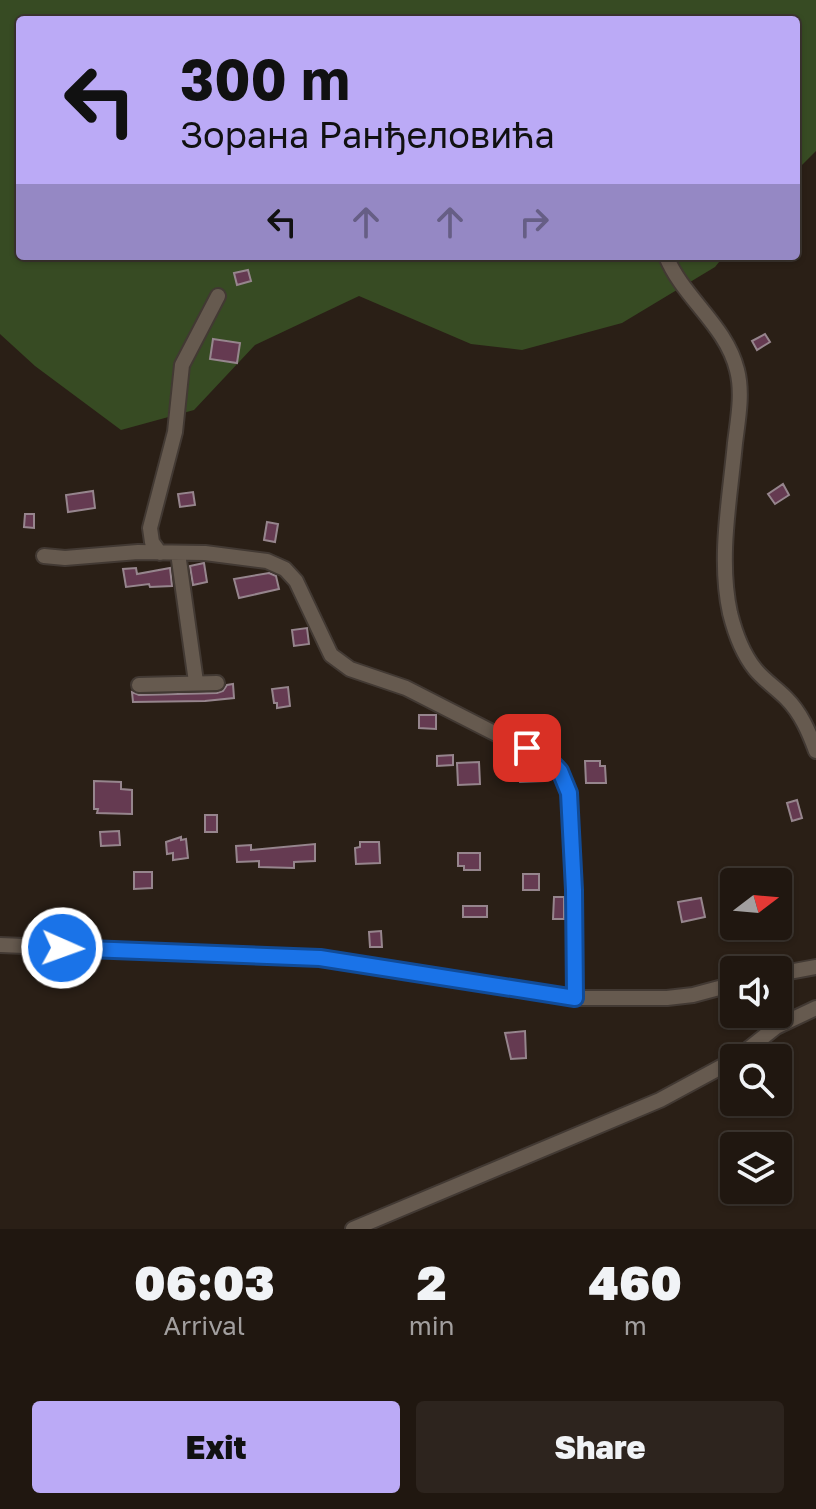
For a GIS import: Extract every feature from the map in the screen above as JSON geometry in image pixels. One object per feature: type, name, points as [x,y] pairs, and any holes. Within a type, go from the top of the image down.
[{"type":"street","points":[[668,260],[692,299],[726,343],[737,370],[740,397],[725,544],[730,610],[738,641],[754,668],[795,710],[808,729],[816,751]]},
{"type":"street","points":[[160,553],[152,542],[150,528],[175,432],[182,365],[218,296]]},
{"type":"street","points":[[178,553],[196,682]]},
{"type":"street","points":[[44,556],[205,553],[267,561],[285,569],[296,581],[331,655],[350,669],[406,688],[512,742],[543,753],[560,771],[569,793],[575,998]]},
{"type":"street","points":[[139,685],[217,683]]},
{"type":"street","points":[[0,945],[320,958],[575,998],[667,998],[720,988]]},
{"type":"street","points":[[792,971],[816,967]]},
{"type":"street","points":[[755,1044],[776,1027],[816,1008]]},
{"type":"street","points":[[353,1229],[660,1100],[720,1068]]},
{"type":"green space","points":[[0,0],[816,0],[816,151],[800,167],[800,16],[16,16],[16,260],[721,260],[715,267],[622,323],[522,350],[471,344],[359,296],[255,345],[194,410],[121,430],[35,366],[0,334]]},
{"type":"building","points":[[248,270],[251,281],[237,285],[234,273]]},
{"type":"building","points":[[765,334],[770,342],[757,350],[752,341]]},
{"type":"building","points":[[213,339],[240,343],[237,363],[210,359]]},
{"type":"building","points":[[783,484],[789,495],[775,504],[768,494]]},
{"type":"building","points":[[93,491],[95,508],[68,512],[66,495]]},
{"type":"building","points":[[193,492],[195,505],[180,507],[178,494]]},
{"type":"building","points":[[25,514],[34,514],[34,528],[24,527]]},
{"type":"building","points":[[267,522],[278,524],[275,542],[264,540]]},
{"type":"building","points":[[204,563],[207,582],[193,585],[190,566]]},
{"type":"building","points":[[136,568],[137,574],[170,568],[172,586],[150,587],[149,584],[126,587],[123,569]]},
{"type":"building","points":[[269,573],[276,576],[279,589],[239,598],[234,579]]},
{"type":"building","points":[[307,628],[309,644],[294,646],[292,630]]},
{"type":"building","points":[[233,684],[234,698],[133,702],[132,692],[139,695],[217,693]]},
{"type":"building","points":[[288,687],[290,706],[277,708],[272,689]]},
{"type":"building","points":[[419,715],[436,715],[436,729],[419,728]]},
{"type":"building","points":[[453,755],[453,765],[437,766],[437,756]]},
{"type":"building","points":[[524,758],[525,770],[544,769],[544,781],[520,782],[519,775],[505,776],[503,760]]},
{"type":"building","points":[[585,761],[600,761],[600,766],[605,766],[606,783],[586,783]]},
{"type":"building","points":[[479,762],[480,784],[458,785],[457,763]]},
{"type":"building","points":[[94,781],[121,782],[121,789],[132,790],[132,814],[97,813],[98,809],[94,809]]},
{"type":"building","points":[[797,800],[802,818],[792,821],[787,803]]},
{"type":"building","points":[[205,815],[217,815],[217,832],[205,832]]},
{"type":"building","points":[[119,831],[120,845],[101,846],[100,832]]},
{"type":"building","points":[[181,837],[181,840],[186,839],[188,858],[173,860],[173,853],[167,854],[166,842]]},
{"type":"building","points":[[360,842],[379,842],[380,863],[356,864],[355,848],[360,847]]},
{"type":"building","points":[[315,844],[315,861],[294,862],[294,868],[259,867],[259,861],[237,862],[236,846],[251,845],[251,850]]},
{"type":"building","points":[[458,853],[480,853],[480,870],[464,870],[464,866],[458,866]]},
{"type":"building","points":[[134,872],[152,872],[152,888],[134,889]]},
{"type":"building","points":[[523,874],[539,874],[539,890],[523,890]]},
{"type":"building","points":[[554,897],[564,897],[564,919],[553,919]]},
{"type":"building","points":[[701,898],[705,917],[682,922],[678,902]]},
{"type":"building","points":[[463,906],[487,906],[487,917],[463,917]]},
{"type":"building","points":[[381,931],[382,947],[370,947],[369,932]]},
{"type":"building","points":[[525,1031],[526,1058],[511,1059],[505,1033]]},
{"type":"route","points":[[62,948],[320,958],[508,990],[575,998],[569,793],[560,771],[543,753],[527,748]]}]
